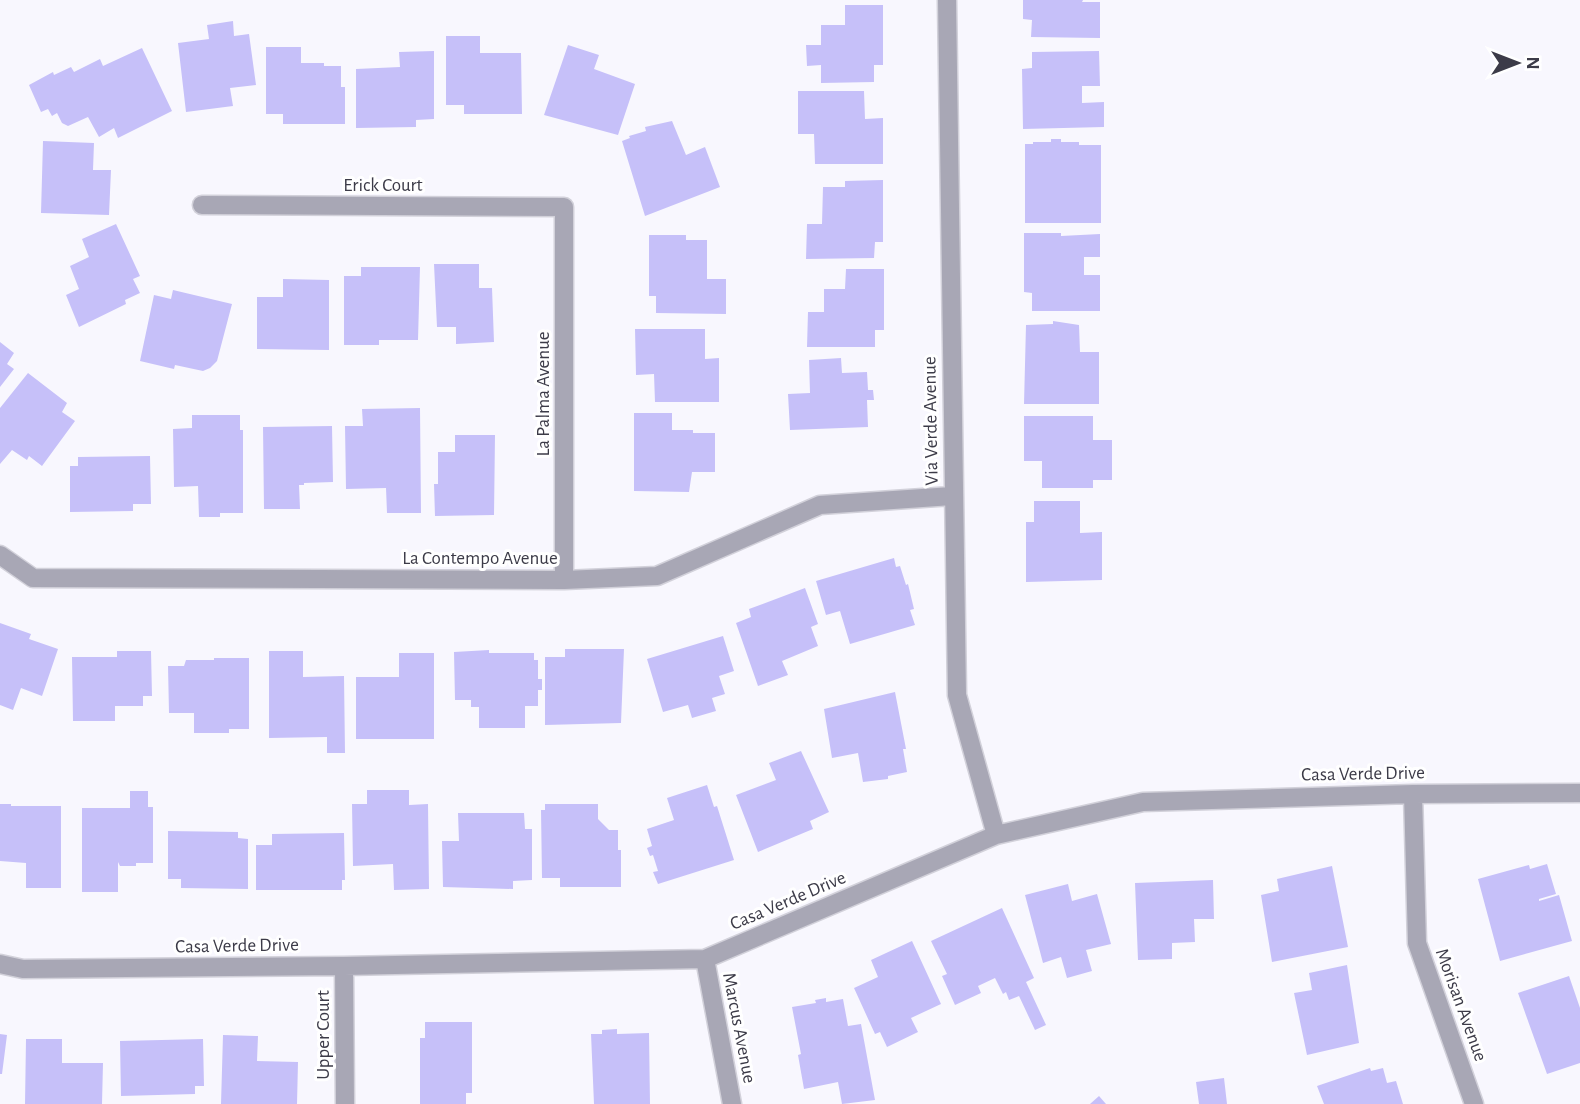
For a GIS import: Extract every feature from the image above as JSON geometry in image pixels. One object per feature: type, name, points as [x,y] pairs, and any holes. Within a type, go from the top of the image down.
[{"type":"street","name":"Via Verde Avenue","points":[[947,0],[952,496],[957,695],[996,835]]},
{"type":"street","name":"Erick Court","points":[[202,205],[564,207]]},
{"type":"street","name":"La Palma Avenue","points":[[564,207],[564,580]]},
{"type":"street","name":"La Contempo Avenue","points":[[0,555],[33,578],[564,580],[657,576],[820,505],[952,496]]},
{"type":"street","name":"Casa Verde Drive","points":[[0,964],[23,970],[344,967],[705,959],[996,835],[1143,802],[1413,794],[1580,793]]},
{"type":"street","name":"Morisan Avenue","points":[[1413,794],[1417,943],[1474,1104]]},
{"type":"street","name":"Marcus Avenue","points":[[705,959],[732,1104]]},
{"type":"street","name":"Upper Court","points":[[344,967],[345,1104]]},
{"type":"building","points":[[1023,0],[1100,2],[1100,38],[1031,37],[1032,20],[1023,19]]},
{"type":"building","points":[[845,5],[883,5],[883,65],[874,65],[874,82],[821,83],[821,65],[807,66],[806,45],[821,45],[821,25],[845,25]]},
{"type":"building","points":[[233,21],[234,36],[249,34],[256,85],[230,88],[233,106],[186,112],[178,43],[209,39],[207,25]]},
{"type":"building","points":[[446,36],[480,36],[480,53],[521,53],[522,114],[464,114],[464,105],[446,105]]},
{"type":"building","points":[[568,45],[599,55],[594,69],[635,84],[618,135],[544,115]]},
{"type":"building","points":[[266,47],[301,47],[301,63],[341,66],[341,87],[345,87],[345,124],[283,124],[283,114],[266,114]]},
{"type":"building","points":[[142,48],[172,111],[118,138],[114,128],[99,137],[88,117],[68,126],[62,123],[57,113],[52,116],[48,109],[41,112],[29,85],[53,72],[54,75],[71,67],[74,72],[100,59],[103,66]]},
{"type":"building","points":[[434,51],[434,119],[416,120],[416,127],[356,128],[356,69],[400,67],[399,52]]},
{"type":"building","points":[[1099,51],[1100,86],[1082,86],[1082,103],[1104,102],[1104,127],[1023,129],[1022,69],[1032,68],[1032,52]]},
{"type":"building","points":[[798,91],[864,91],[865,119],[883,118],[883,164],[815,164],[814,134],[798,134]]},
{"type":"building","points":[[672,121],[686,155],[705,147],[720,187],[645,216],[622,141],[646,131],[645,127]]},
{"type":"building","points":[[1051,139],[1079,142],[1079,145],[1101,145],[1101,223],[1025,223],[1025,144],[1051,142]]},
{"type":"building","points":[[43,141],[94,143],[93,170],[111,170],[109,215],[41,213]]},
{"type":"building","points":[[883,180],[883,242],[875,242],[874,258],[806,259],[807,224],[822,224],[823,187],[845,187],[845,181]]},
{"type":"building","points":[[116,224],[140,276],[133,279],[140,293],[125,300],[126,304],[79,327],[66,295],[79,289],[70,266],[89,257],[82,239]]},
{"type":"building","points":[[1024,233],[1061,233],[1061,236],[1100,234],[1100,257],[1084,257],[1084,275],[1100,275],[1100,311],[1032,311],[1032,293],[1024,292]]},
{"type":"building","points":[[649,235],[686,235],[686,240],[707,240],[707,279],[726,279],[726,314],[656,313],[656,296],[649,296]]},
{"type":"building","points":[[434,264],[479,264],[479,288],[492,288],[494,342],[456,344],[456,327],[437,327]]},
{"type":"building","points":[[361,267],[420,267],[418,340],[379,340],[379,345],[344,345],[344,276],[361,276]]},
{"type":"building","points":[[846,269],[884,269],[884,330],[875,330],[875,347],[807,347],[808,312],[824,312],[824,289],[845,289]]},
{"type":"building","points":[[283,279],[329,280],[329,350],[257,349],[257,297],[283,297]]},
{"type":"building","points":[[173,290],[232,304],[217,361],[203,371],[175,365],[174,369],[140,361],[154,295],[171,299]]},
{"type":"building","points":[[1053,321],[1079,325],[1080,352],[1099,352],[1099,404],[1024,404],[1026,325],[1053,324]]},
{"type":"building","points":[[635,329],[705,329],[705,359],[719,358],[719,402],[655,402],[654,374],[636,375]]},
{"type":"building","points":[[0,342],[14,353],[7,364],[14,369],[0,387]]},
{"type":"building","points":[[841,358],[842,373],[867,372],[868,390],[873,390],[874,400],[867,400],[868,427],[790,430],[788,394],[810,393],[809,360]]},
{"type":"building","points":[[28,373],[67,403],[62,412],[75,421],[42,466],[29,456],[27,460],[12,450],[0,464],[0,408]]},
{"type":"building","points":[[420,408],[421,513],[387,513],[386,488],[346,489],[345,426],[363,426],[362,409]]},
{"type":"building","points":[[634,413],[672,413],[672,430],[715,433],[715,472],[692,472],[689,492],[634,491]]},
{"type":"building","points":[[192,415],[240,415],[240,430],[243,430],[243,513],[199,517],[198,486],[174,487],[173,429],[192,428]]},
{"type":"building","points":[[1024,416],[1093,416],[1093,440],[1112,440],[1112,480],[1093,480],[1093,488],[1042,488],[1042,461],[1024,461]]},
{"type":"building","points":[[332,426],[333,482],[299,485],[300,509],[264,509],[263,427]]},
{"type":"building","points":[[455,435],[495,435],[494,515],[435,516],[434,484],[438,484],[438,452],[455,452]]},
{"type":"building","points":[[150,456],[151,504],[133,504],[133,511],[70,512],[70,466],[78,466],[78,457]]},
{"type":"building","points":[[1034,501],[1080,501],[1080,533],[1102,532],[1102,580],[1026,582],[1026,522],[1034,522]]},
{"type":"building","points":[[894,558],[896,567],[900,566],[906,585],[908,584],[914,609],[910,610],[915,625],[850,644],[840,611],[826,615],[816,581]]},
{"type":"building","points":[[805,588],[818,624],[811,627],[818,646],[782,661],[788,675],[758,686],[736,623],[751,617],[749,609]]},
{"type":"building","points":[[0,623],[31,634],[29,639],[58,649],[42,696],[21,688],[13,710],[0,705]]},
{"type":"building","points":[[723,636],[734,671],[719,676],[725,694],[712,698],[716,711],[692,718],[688,705],[663,712],[647,659]]},
{"type":"building","points":[[565,649],[624,649],[621,723],[545,725],[545,657],[565,657]]},
{"type":"building","points":[[489,650],[489,653],[534,653],[534,660],[538,660],[538,679],[542,679],[542,690],[538,690],[538,706],[525,706],[525,728],[479,728],[479,707],[471,707],[471,700],[455,700],[454,652]]},
{"type":"building","points":[[117,651],[151,651],[152,696],[143,696],[143,706],[115,706],[115,721],[73,721],[72,657],[117,657]]},
{"type":"building","points":[[269,651],[303,651],[303,677],[344,676],[345,753],[327,753],[327,737],[269,738]]},
{"type":"building","points":[[399,653],[434,653],[434,739],[356,739],[356,677],[399,677]]},
{"type":"building","points":[[249,658],[249,729],[229,729],[229,733],[194,733],[194,713],[169,713],[168,666],[184,666],[186,660]]},
{"type":"building","points":[[895,692],[906,749],[903,749],[907,772],[888,776],[888,779],[863,782],[858,753],[832,758],[824,709]]},
{"type":"building","points":[[801,751],[829,812],[810,821],[813,829],[758,852],[736,795],[776,780],[769,763]]},
{"type":"building","points":[[707,785],[714,807],[717,806],[734,860],[658,884],[653,872],[658,871],[653,855],[650,856],[647,848],[652,846],[647,829],[674,820],[667,798]]},
{"type":"building","points":[[367,790],[409,790],[409,805],[428,804],[429,889],[394,890],[393,864],[353,866],[352,804],[367,804]]},
{"type":"building","points":[[130,791],[148,791],[148,807],[153,807],[153,863],[120,866],[118,862],[118,892],[82,892],[82,808],[130,808]]},
{"type":"building","points":[[0,804],[61,806],[61,888],[26,888],[26,863],[0,861]]},
{"type":"building","points":[[545,804],[598,804],[598,819],[609,830],[618,830],[621,887],[560,887],[560,878],[542,878],[541,810],[545,810]]},
{"type":"building","points":[[458,813],[524,813],[525,829],[532,829],[532,880],[513,881],[513,889],[443,887],[442,841],[459,841]]},
{"type":"building","points":[[168,831],[238,832],[238,838],[248,839],[248,889],[181,888],[181,879],[168,879]]},
{"type":"building","points":[[344,833],[345,880],[342,880],[342,890],[256,890],[256,845],[272,845],[272,834]]},
{"type":"building","points":[[1547,864],[1556,894],[1539,901],[1559,895],[1572,941],[1500,961],[1478,879],[1529,865],[1530,869]]},
{"type":"building","points":[[1332,866],[1348,947],[1272,962],[1261,895],[1279,891],[1277,879]]},
{"type":"building","points":[[1213,880],[1214,919],[1194,919],[1195,942],[1172,943],[1172,959],[1138,960],[1135,883]]},
{"type":"building","points":[[1068,884],[1072,901],[1097,894],[1111,944],[1086,950],[1092,971],[1067,978],[1061,957],[1043,963],[1025,895]]},
{"type":"building","points":[[1002,908],[1034,978],[1026,982],[1046,1025],[1035,1030],[1019,996],[1009,1000],[995,978],[978,986],[981,993],[955,1005],[942,976],[947,974],[931,941]]},
{"type":"building","points":[[912,941],[941,1004],[911,1018],[918,1032],[887,1047],[880,1032],[875,1034],[854,988],[878,977],[871,960]]},
{"type":"building","points":[[1347,965],[1359,1043],[1307,1055],[1294,993],[1312,990],[1309,973]]},
{"type":"building","points":[[1569,976],[1580,1008],[1580,1063],[1547,1074],[1518,993]]},
{"type":"building","points":[[826,998],[826,1002],[843,999],[848,1026],[861,1024],[875,1100],[842,1104],[838,1082],[804,1089],[792,1007],[816,1003],[815,1000]]},
{"type":"building","points":[[425,1022],[472,1022],[472,1093],[466,1093],[466,1104],[420,1104],[420,1038],[425,1038]]},
{"type":"building","points":[[617,1029],[617,1034],[649,1033],[650,1104],[594,1104],[591,1034]]},
{"type":"building","points":[[0,1034],[7,1035],[2,1074],[0,1074]]},
{"type":"building","points":[[223,1035],[258,1036],[257,1061],[298,1062],[297,1104],[221,1104]]},
{"type":"building","points":[[26,1039],[62,1039],[62,1063],[103,1063],[102,1104],[25,1104]]},
{"type":"building","points":[[203,1039],[204,1086],[195,1086],[195,1094],[121,1096],[120,1041]]},
{"type":"building","points":[[1370,1068],[1371,1071],[1383,1068],[1387,1083],[1396,1081],[1403,1104],[1324,1104],[1317,1086]]},
{"type":"building","points":[[1224,1078],[1227,1104],[1199,1104],[1196,1082]]},
{"type":"building","points":[[1099,1096],[1106,1104],[1090,1104]]}]
